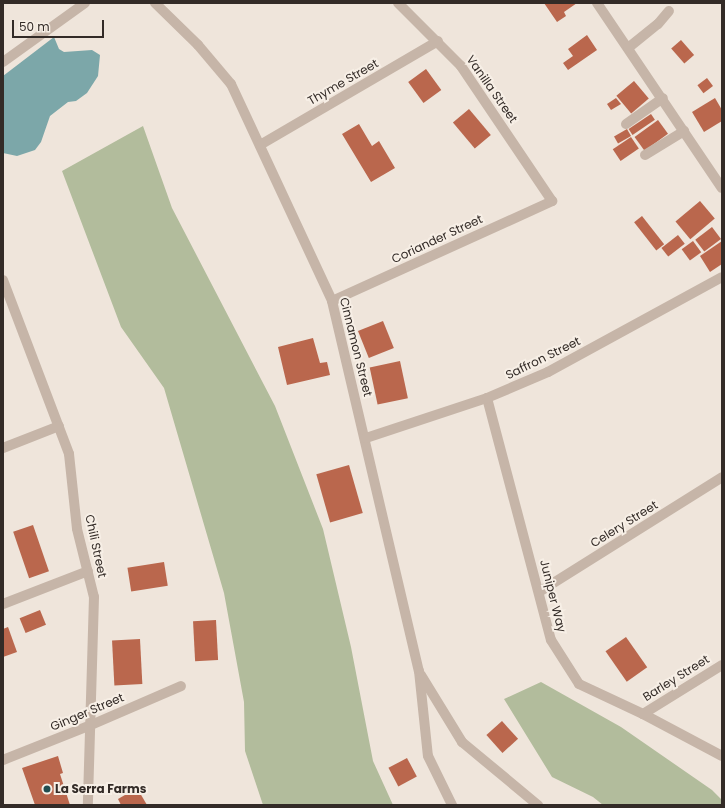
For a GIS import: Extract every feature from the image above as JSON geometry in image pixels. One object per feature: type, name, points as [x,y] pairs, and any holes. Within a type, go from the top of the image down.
[{"type":"street","points":[[3,62],[85,3]]},
{"type":"street","name":"Cinnamon Street","points":[[155,3],[198,46],[231,84],[332,301],[366,438],[419,671]]},
{"type":"street","name":"Vanilla Street","points":[[398,3],[438,41],[461,66],[552,201]]},
{"type":"street","points":[[597,3],[722,188]]},
{"type":"street","points":[[628,48],[658,24],[669,11]]},
{"type":"street","name":"Thyme Street","points":[[260,145],[438,41]]},
{"type":"street","points":[[626,124],[662,98]]},
{"type":"street","points":[[646,155],[684,131]]},
{"type":"street","name":"Coriander Street","points":[[332,301],[552,201]]},
{"type":"street","name":"Saffron Street","points":[[366,438],[487,398],[548,372],[722,277]]},
{"type":"street","name":"Chili Street","points":[[4,284],[59,426],[68,454],[77,529],[94,597],[88,805]]},
{"type":"street","name":"Juniper Way","points":[[487,398],[551,640],[579,684],[643,714],[722,756]]},
{"type":"street","points":[[3,448],[59,426]]},
{"type":"street","name":"Celery Street","points":[[539,592],[722,477]]},
{"type":"street","points":[[3,604],[88,571]]},
{"type":"street","name":"Barley Street","points":[[643,714],[722,665]]},
{"type":"street","points":[[419,671],[428,756],[452,805]]},
{"type":"street","points":[[419,671],[462,742],[538,805]]},
{"type":"street","name":"Ginger Street","points":[[3,760],[91,726],[181,686]]},
{"type":"green space","points":[[143,126],[172,208],[275,406],[323,529],[351,647],[373,761],[393,805],[263,805],[245,751],[244,702],[224,593],[164,388],[121,327],[62,171]]},
{"type":"green space","points":[[541,682],[621,727],[712,790],[722,800],[722,805],[603,805],[593,797],[552,777],[504,699]]},
{"type":"water","points":[[54,37],[59,49],[64,52],[92,50],[100,55],[98,76],[87,93],[76,101],[68,102],[50,116],[41,142],[35,150],[17,156],[3,153],[3,76]]},
{"type":"building","points":[[544,3],[577,3],[564,12],[566,16],[557,22]]},
{"type":"building","points":[[587,35],[597,50],[568,70],[563,63],[573,56],[568,49]]},
{"type":"building","points":[[681,40],[694,55],[684,64],[671,49]]},
{"type":"building","points":[[426,69],[441,90],[423,103],[408,82]]},
{"type":"building","points":[[707,78],[713,86],[703,93],[697,85]]},
{"type":"building","points":[[634,81],[649,99],[631,113],[616,96]]},
{"type":"building","points":[[616,98],[621,104],[611,110],[607,104]]},
{"type":"building","points":[[715,98],[722,110],[722,121],[704,132],[692,112]]},
{"type":"building","points":[[469,109],[491,135],[475,149],[453,122]]},
{"type":"building","points":[[651,114],[655,120],[633,135],[629,129]]},
{"type":"building","points":[[658,120],[668,134],[645,151],[635,137]]},
{"type":"building","points":[[359,124],[372,146],[379,141],[395,168],[371,182],[342,134]]},
{"type":"building","points":[[627,129],[631,136],[618,143],[614,136]]},
{"type":"building","points":[[631,137],[639,149],[621,161],[613,149]]},
{"type":"building","points":[[700,201],[715,219],[690,239],[675,222]]},
{"type":"building","points":[[642,216],[664,244],[656,251],[634,222]]},
{"type":"building","points":[[712,227],[721,239],[704,252],[695,240]]},
{"type":"building","points":[[678,235],[685,244],[668,257],[661,248]]},
{"type":"building","points":[[693,241],[701,252],[690,261],[682,249]]},
{"type":"building","points":[[722,241],[722,264],[710,272],[700,256]]},
{"type":"building","points":[[383,321],[394,348],[369,358],[358,331]]},
{"type":"building","points":[[313,338],[320,363],[327,362],[330,375],[287,385],[278,347]]},
{"type":"building","points":[[400,361],[408,398],[378,405],[370,367]]},
{"type":"building","points":[[349,465],[363,513],[330,522],[316,474]]},
{"type":"building","points":[[33,525],[49,571],[29,578],[13,532]]},
{"type":"building","points":[[164,562],[168,586],[131,591],[127,568]]},
{"type":"building","points":[[40,610],[46,625],[26,633],[20,618]]},
{"type":"building","points":[[216,620],[218,660],[195,661],[193,621]]},
{"type":"building","points":[[8,627],[17,652],[3,657],[3,629]]},
{"type":"building","points":[[626,637],[647,667],[627,682],[606,651]]},
{"type":"building","points":[[140,639],[142,684],[114,685],[112,640]]},
{"type":"building","points":[[502,721],[518,739],[502,753],[486,735]]},
{"type":"building","name":"La Serra Farms","points":[[58,756],[63,773],[60,774],[70,805],[35,805],[22,768]]},
{"type":"building","points":[[407,758],[417,777],[398,786],[388,768]]},
{"type":"building","points":[[137,788],[147,805],[121,805],[118,799]]},
{"type":"place","name":"La Serra Farms","points":[[47,789]]}]
